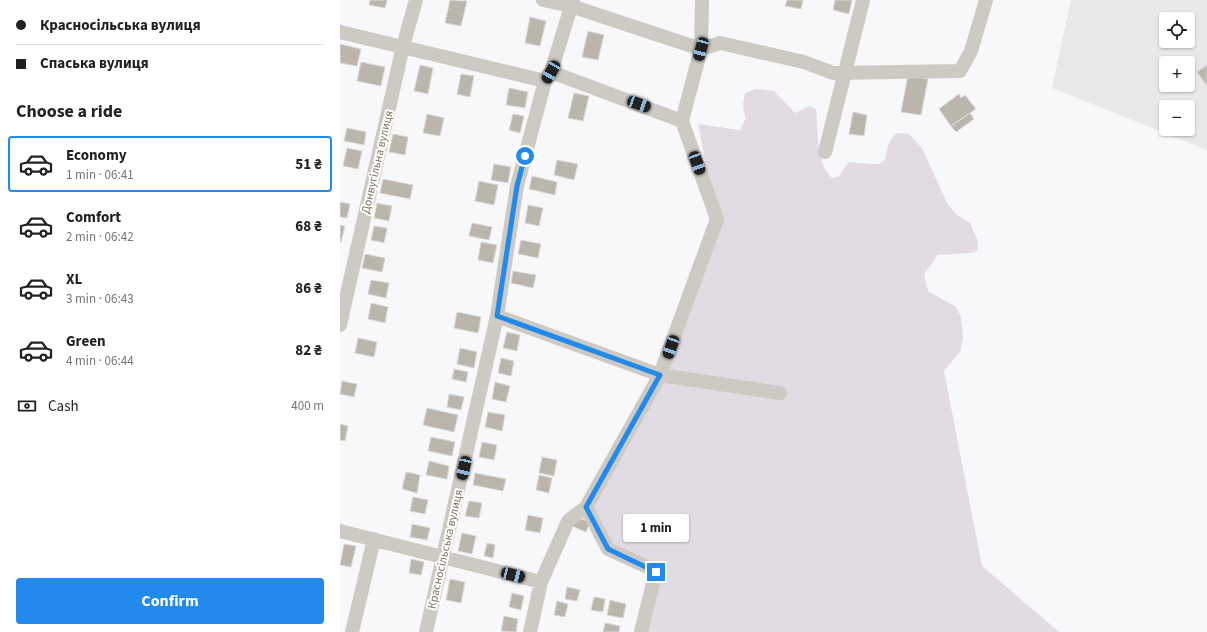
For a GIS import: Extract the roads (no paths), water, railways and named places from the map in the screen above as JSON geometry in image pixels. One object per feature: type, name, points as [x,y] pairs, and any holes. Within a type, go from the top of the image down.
[{"type":"street","name":"Донвугільна вулиця","points":[[340,325],[403,46],[416,0]]},
{"type":"street","points":[[543,0],[572,3],[701,49],[720,44],[804,62],[834,73],[960,71],[972,51],[986,0]]},
{"type":"street","points":[[530,632],[541,582],[568,521],[586,507],[660,375],[717,219],[682,121],[701,49],[702,0]]},
{"type":"street","points":[[825,152],[862,0]]},
{"type":"street","name":"Красносільська вулиця","points":[[426,632],[497,316],[517,186],[548,76],[572,3]]},
{"type":"street","points":[[340,32],[548,76],[682,121]]},
{"type":"street","points":[[497,316],[660,375],[780,393]]},
{"type":"street","points":[[586,507],[608,549],[656,572],[641,632]]},
{"type":"street","points":[[340,531],[541,582]]},
{"type":"street","points":[[352,632],[374,539]]}]
